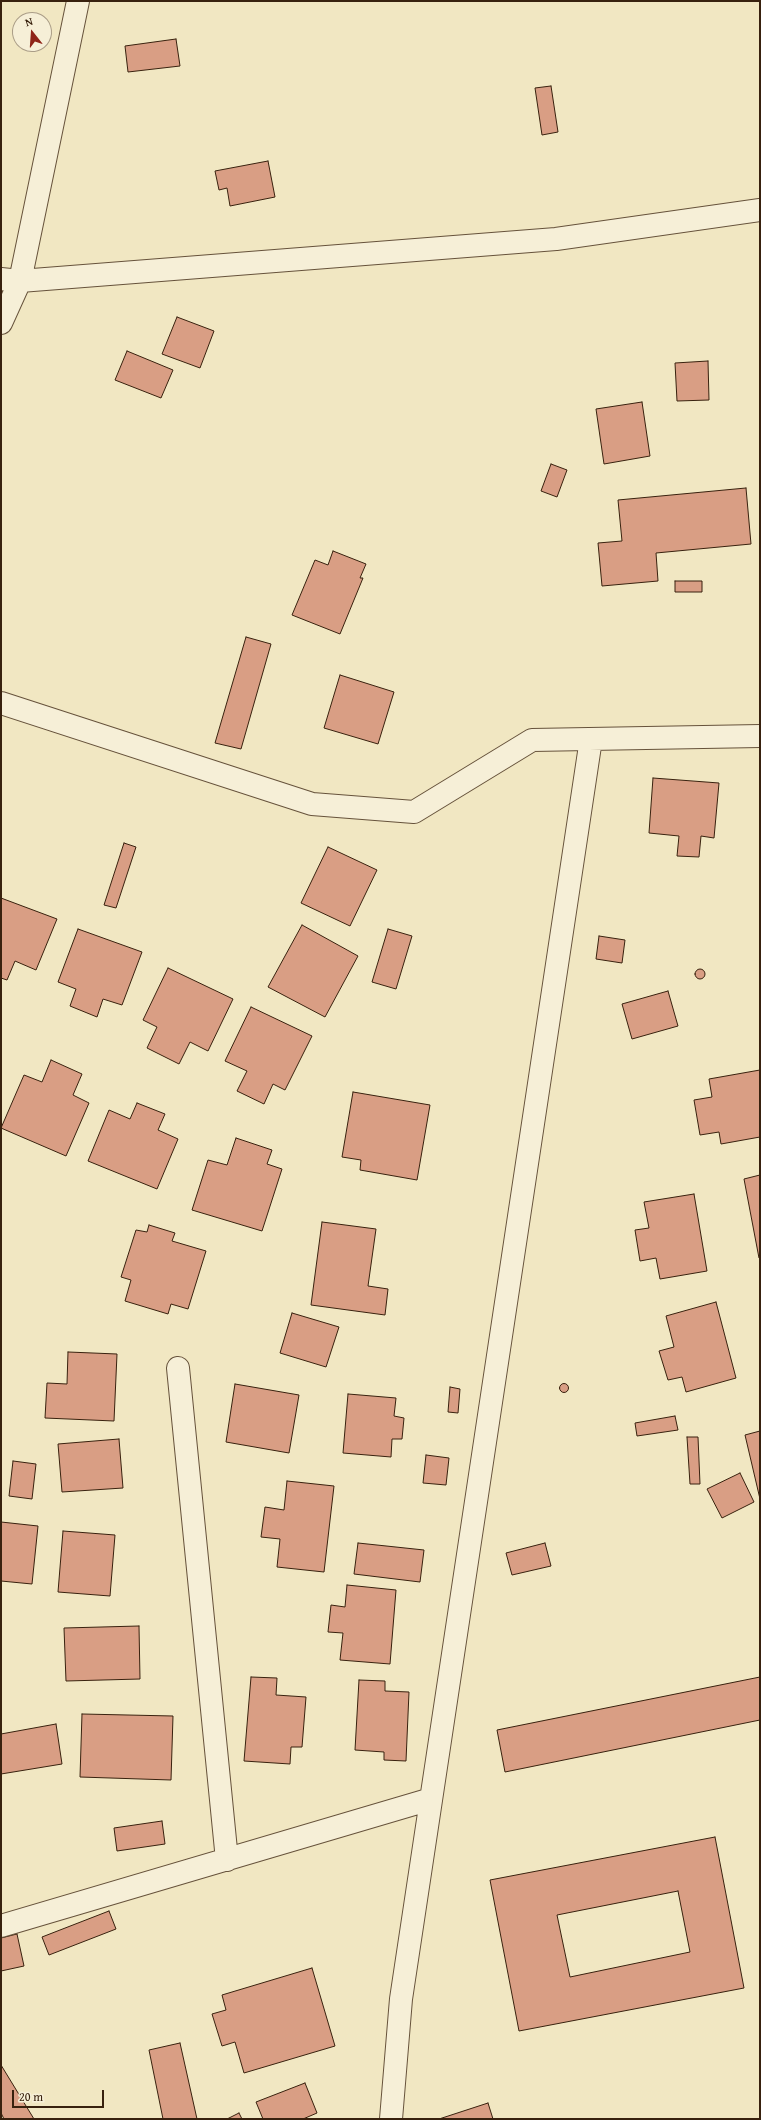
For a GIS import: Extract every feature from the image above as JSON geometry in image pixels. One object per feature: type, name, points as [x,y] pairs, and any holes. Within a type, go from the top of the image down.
[{"type":"street","points":[[1,323],[78,1]]},
{"type":"street","points":[[11,280],[556,239],[760,210]]},
{"type":"street","points":[[1,703],[312,804],[414,812],[532,740],[760,736]]},
{"type":"street","points":[[391,2119],[401,1999],[591,739]]},
{"type":"street","points":[[178,1368],[227,1860]]},
{"type":"street","points":[[1,1926],[431,1799]]},
{"type":"building","points":[[176,39],[180,66],[128,72],[125,46]]},
{"type":"building","points":[[551,86],[558,132],[542,135],[535,88]]},
{"type":"building","points":[[268,161],[275,197],[230,206],[227,188],[219,190],[215,171]]},
{"type":"building","points":[[177,317],[214,331],[200,368],[162,354]]},
{"type":"building","points":[[127,351],[173,370],[161,398],[115,380]]},
{"type":"building","points":[[708,361],[709,400],[677,401],[675,363]]},
{"type":"building","points":[[642,402],[650,456],[604,464],[596,409]]},
{"type":"building","points":[[551,464],[567,470],[557,497],[541,491]]},
{"type":"building","points":[[746,488],[751,544],[656,553],[658,581],[602,586],[598,543],[622,541],[618,500]]},
{"type":"building","points":[[333,551],[366,564],[360,578],[363,578],[340,634],[292,615],[315,560],[328,565]]},
{"type":"building","points":[[675,581],[702,581],[702,592],[675,592]]},
{"type":"building","points":[[246,637],[271,644],[241,749],[215,743]]},
{"type":"building","points":[[340,675],[394,692],[378,744],[324,728]]},
{"type":"building","points":[[653,778],[719,783],[714,838],[701,836],[699,857],[677,856],[679,836],[649,833]]},
{"type":"building","points":[[124,843],[136,847],[116,908],[104,905]]},
{"type":"building","points":[[328,847],[377,870],[350,926],[301,903]]},
{"type":"building","points":[[1,898],[57,919],[36,970],[15,961],[7,980],[1,978]]},
{"type":"building","points":[[302,925],[358,956],[325,1017],[268,987]]},
{"type":"building","points":[[78,929],[142,952],[122,1005],[103,999],[97,1017],[70,1006],[76,989],[58,982]]},
{"type":"building","points":[[388,929],[412,936],[396,989],[372,982]]},
{"type":"building","points":[[599,936],[625,940],[622,963],[596,959]]},
{"type":"building","points":[[168,968],[233,999],[208,1051],[190,1042],[179,1064],[147,1048],[157,1027],[143,1020]]},
{"type":"building","points":[[700,969],[705,974],[700,979],[695,974]]},
{"type":"building","points":[[668,991],[678,1026],[632,1039],[622,1004]]},
{"type":"building","points":[[251,1007],[312,1036],[285,1090],[273,1084],[264,1104],[237,1091],[247,1071],[225,1061]]},
{"type":"building","points":[[51,1060],[82,1074],[73,1095],[89,1103],[66,1156],[1,1128],[24,1075],[42,1082]]},
{"type":"building","points":[[760,1070],[760,1137],[721,1144],[719,1132],[700,1135],[694,1100],[712,1097],[709,1079]]},
{"type":"building","points":[[353,1092],[430,1105],[417,1180],[360,1170],[361,1160],[342,1157]]},
{"type":"building","points":[[137,1103],[165,1114],[158,1130],[178,1139],[157,1189],[88,1161],[109,1110],[130,1119]]},
{"type":"building","points":[[236,1138],[272,1150],[267,1164],[282,1169],[262,1231],[192,1210],[208,1160],[227,1165]]},
{"type":"building","points":[[760,1175],[760,1258],[759,1258],[744,1179]]},
{"type":"building","points":[[694,1194],[707,1271],[660,1279],[656,1258],[640,1261],[635,1230],[649,1228],[644,1202]]},
{"type":"building","points":[[322,1222],[376,1229],[368,1286],[388,1289],[385,1315],[311,1305]]},
{"type":"building","points":[[149,1225],[175,1233],[172,1241],[206,1251],[188,1309],[171,1304],[168,1314],[125,1301],[131,1280],[121,1277],[136,1230],[147,1232]]},
{"type":"building","points":[[716,1302],[736,1378],[686,1392],[682,1377],[668,1380],[659,1351],[674,1347],[666,1316]]},
{"type":"building","points":[[292,1313],[339,1327],[326,1367],[280,1353]]},
{"type":"building","points":[[68,1352],[117,1354],[114,1421],[45,1418],[47,1383],[67,1384]]},
{"type":"building","points":[[564,1383],[569,1388],[564,1393],[559,1388]]},
{"type":"building","points":[[235,1384],[299,1395],[289,1453],[226,1442]]},
{"type":"building","points":[[450,1387],[460,1389],[458,1413],[448,1412]]},
{"type":"building","points":[[348,1394],[396,1398],[394,1416],[404,1418],[402,1439],[392,1439],[391,1457],[343,1453]]},
{"type":"building","points":[[675,1416],[678,1430],[637,1436],[635,1423]]},
{"type":"building","points":[[760,1431],[760,1499],[745,1435]]},
{"type":"building","points":[[687,1437],[698,1437],[700,1484],[690,1484]]},
{"type":"building","points":[[119,1439],[123,1488],[62,1492],[58,1444]]},
{"type":"building","points":[[426,1455],[449,1458],[446,1485],[423,1483]]},
{"type":"building","points":[[13,1461],[36,1464],[32,1499],[9,1496]]},
{"type":"building","points":[[740,1473],[754,1502],[722,1518],[707,1489]]},
{"type":"building","points":[[287,1481],[334,1486],[324,1572],[277,1567],[280,1539],[261,1537],[265,1507],[284,1510]]},
{"type":"building","points":[[1,1522],[38,1526],[32,1584],[1,1581]]},
{"type":"building","points":[[63,1531],[115,1535],[110,1596],[58,1592]]},
{"type":"building","points":[[358,1543],[424,1550],[420,1582],[354,1574]]},
{"type":"building","points":[[545,1543],[551,1566],[512,1575],[506,1553]]},
{"type":"building","points":[[347,1585],[396,1590],[390,1664],[340,1660],[343,1633],[328,1632],[331,1605],[345,1607]]},
{"type":"building","points":[[139,1626],[140,1679],[66,1681],[64,1628]]},
{"type":"building","points":[[251,1677],[277,1678],[276,1695],[306,1697],[302,1747],[291,1747],[290,1764],[244,1761]]},
{"type":"building","points":[[760,1677],[760,1720],[505,1772],[497,1730]]},
{"type":"building","points":[[359,1680],[385,1681],[385,1691],[409,1692],[406,1761],[384,1760],[384,1752],[355,1750]]},
{"type":"building","points":[[82,1714],[173,1716],[171,1780],[80,1777]]},
{"type":"building","points":[[56,1724],[62,1764],[1,1774],[1,1734]]},
{"type":"building","points":[[162,1821],[165,1844],[117,1851],[114,1828]]},
{"type":"building","points":[[715,1837],[744,1988],[519,2031],[490,1880]],"holes":[[[678,1891],[690,1952],[570,1977],[557,1915]]]},
{"type":"building","points":[[109,1911],[116,1929],[49,1955],[42,1937]]},
{"type":"building","points":[[17,1934],[24,1966],[1,1971],[1,1938]]},
{"type":"building","points":[[312,1968],[335,2046],[244,2073],[235,2042],[222,2046],[212,2014],[226,2010],[222,1995]]},
{"type":"building","points":[[180,2043],[197,2119],[163,2119],[149,2050]]},
{"type":"building","points":[[1,2065],[34,2119],[4,2119],[1,2113]]},
{"type":"building","points":[[305,2083],[317,2113],[303,2119],[263,2119],[256,2102]]},
{"type":"building","points":[[488,2103],[493,2119],[439,2119]]},
{"type":"building","points":[[239,2113],[242,2119],[227,2119]]}]
